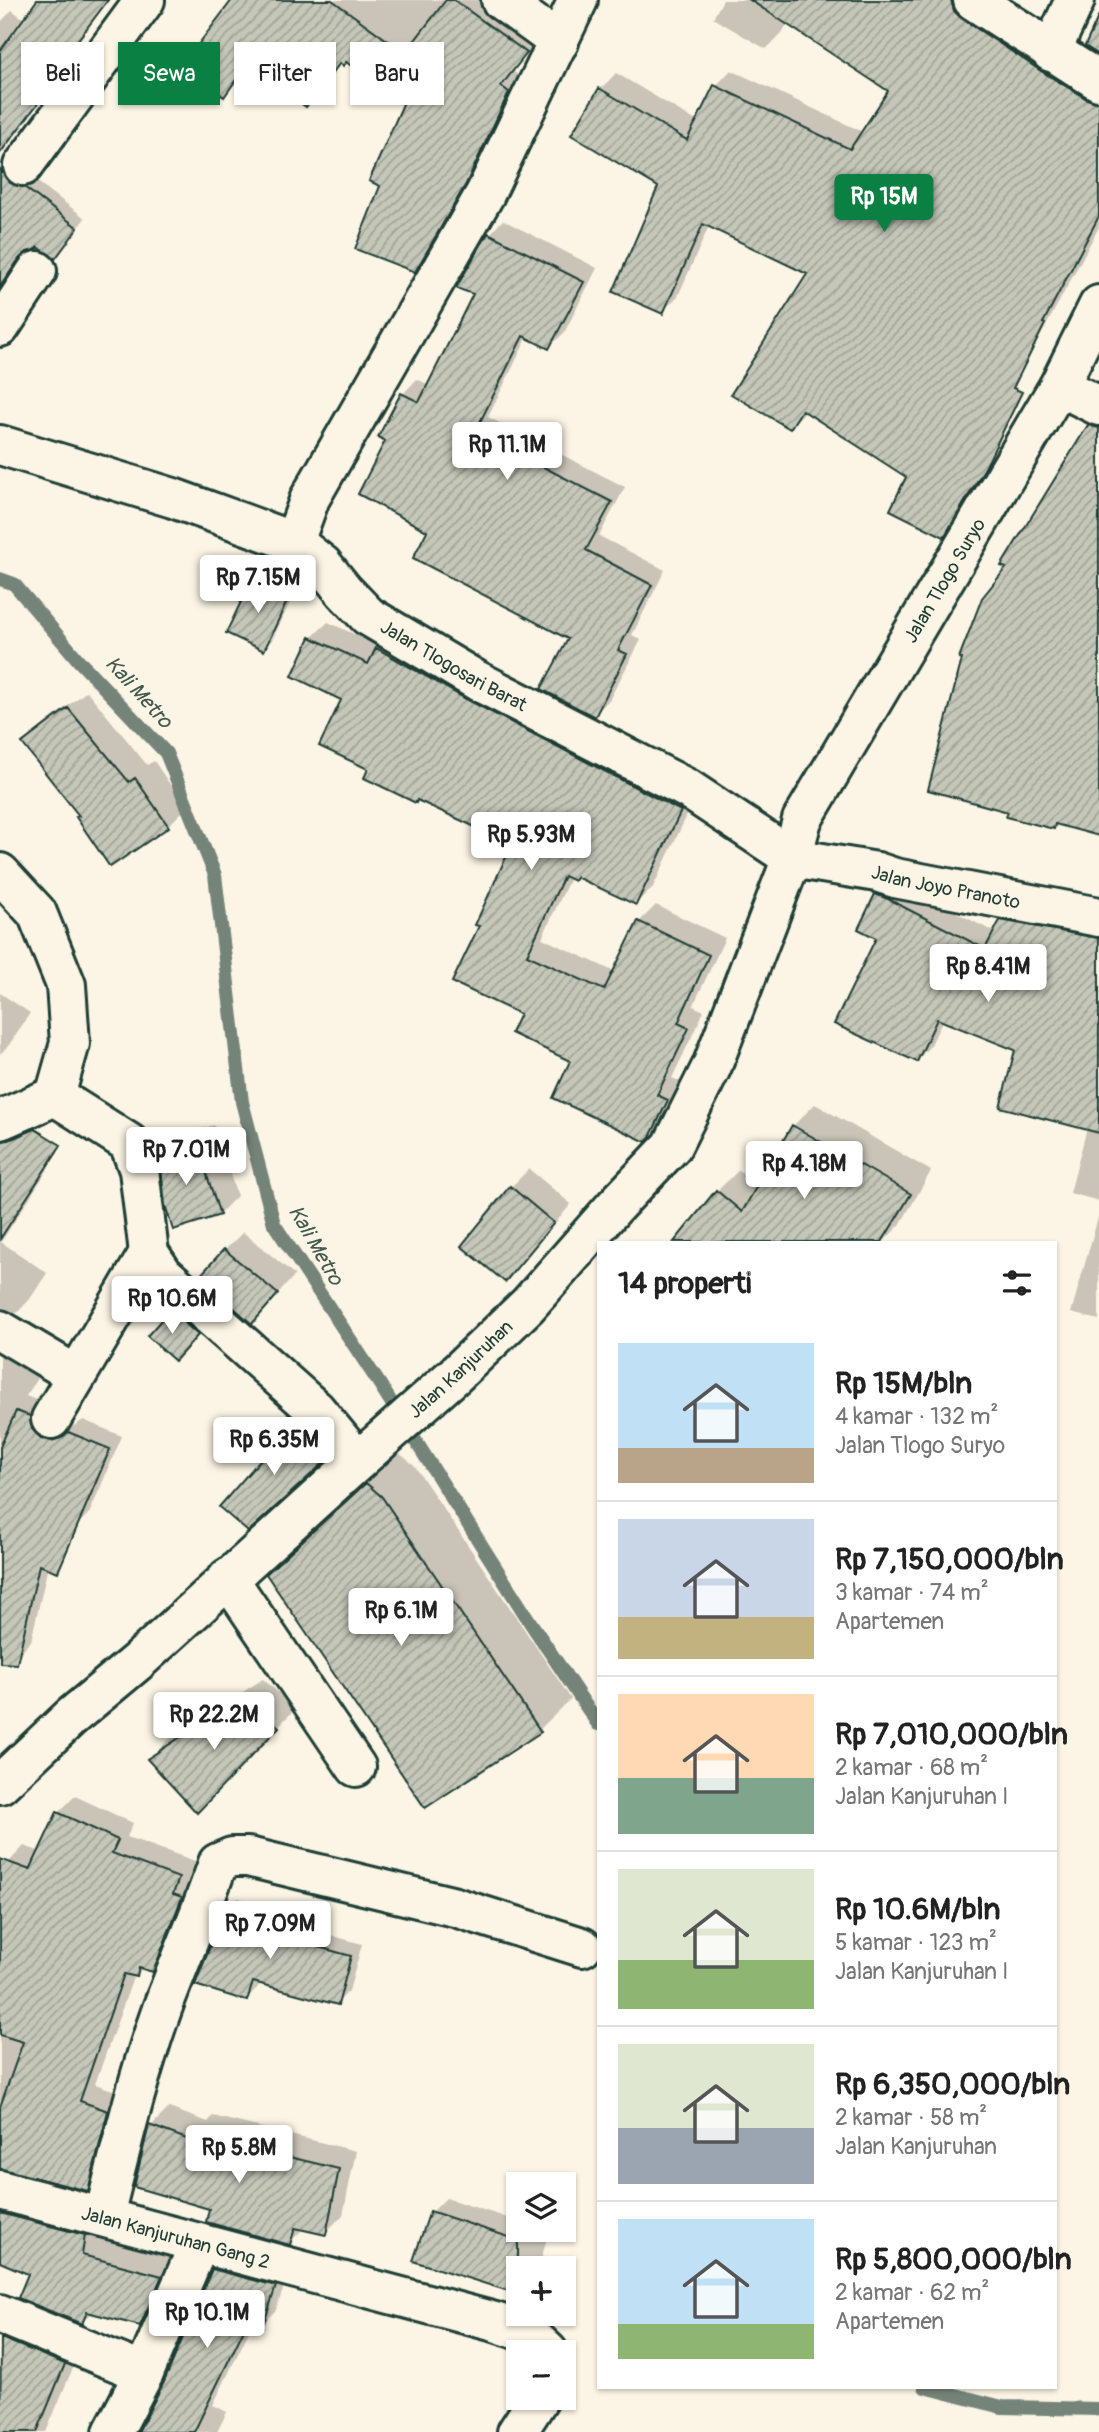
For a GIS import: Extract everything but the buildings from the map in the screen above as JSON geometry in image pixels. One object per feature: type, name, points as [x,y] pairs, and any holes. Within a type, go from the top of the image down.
[{"type":"street","points":[[23,166],[145,0]]},
{"type":"street","points":[[501,0],[559,42]]},
{"type":"street","points":[[294,542],[310,498],[485,194],[578,0]]},
{"type":"street","points":[[973,0],[1099,81]]},
{"type":"street","points":[[1051,52],[1075,0]]},
{"type":"street","points":[[0,327],[37,271]]},
{"type":"street","name":"Jalan Tlogo Suryo","points":[[792,858],[802,820],[1059,386],[1099,305]]},
{"type":"street","points":[[1059,386],[1099,406]]},
{"type":"street","name":"Jalan Tlogosari Barat","points":[[0,447],[173,498],[294,542],[323,565],[368,617],[476,680],[688,789],[792,858]]},
{"type":"street","name":"Jalan Joyo Pranoto","points":[[792,858],[877,872],[895,878],[1099,917]]},
{"type":"street","name":"Jalan Kanjuruhan","points":[[4,1775],[137,1662],[455,1375],[528,1305],[615,1206],[673,1146],[712,1066],[792,858]]},
{"type":"street","points":[[0,873],[37,914],[66,985],[70,1043],[55,1096]]},
{"type":"street","points":[[0,1120],[55,1096]]},
{"type":"street","points":[[55,1096],[129,1143],[139,1170],[149,1253],[163,1274],[187,1298],[255,1353],[365,1455]]},
{"type":"street","points":[[51,1419],[149,1253]]},
{"type":"street","points":[[0,1330],[76,1375]]},
{"type":"street","points":[[228,1578],[356,1766]]},
{"type":"street","points":[[104,2216],[128,2122],[162,2009],[200,1916],[218,1863],[232,1857],[248,1857],[301,1869],[455,1907],[582,1947]]},
{"type":"street","name":"Jalan Kanjuruhan Gang 2","points":[[0,2190],[495,2322],[528,2333],[535,2340]]},
{"type":"street","points":[[113,2432],[144,2373],[199,2244]]},
{"type":"street","points":[[0,2314],[144,2373]]},
{"type":"street","points":[[517,2432],[531,2410]]},
{"type":"waterway","name":"Kali Metro","points":[[0,579],[14,584],[80,662],[166,753],[215,875],[242,1102],[274,1224],[597,1722]]},
{"type":"waterway","name":"Kali Metro","points":[[933,2389],[1002,2407],[1099,2409]]}]
